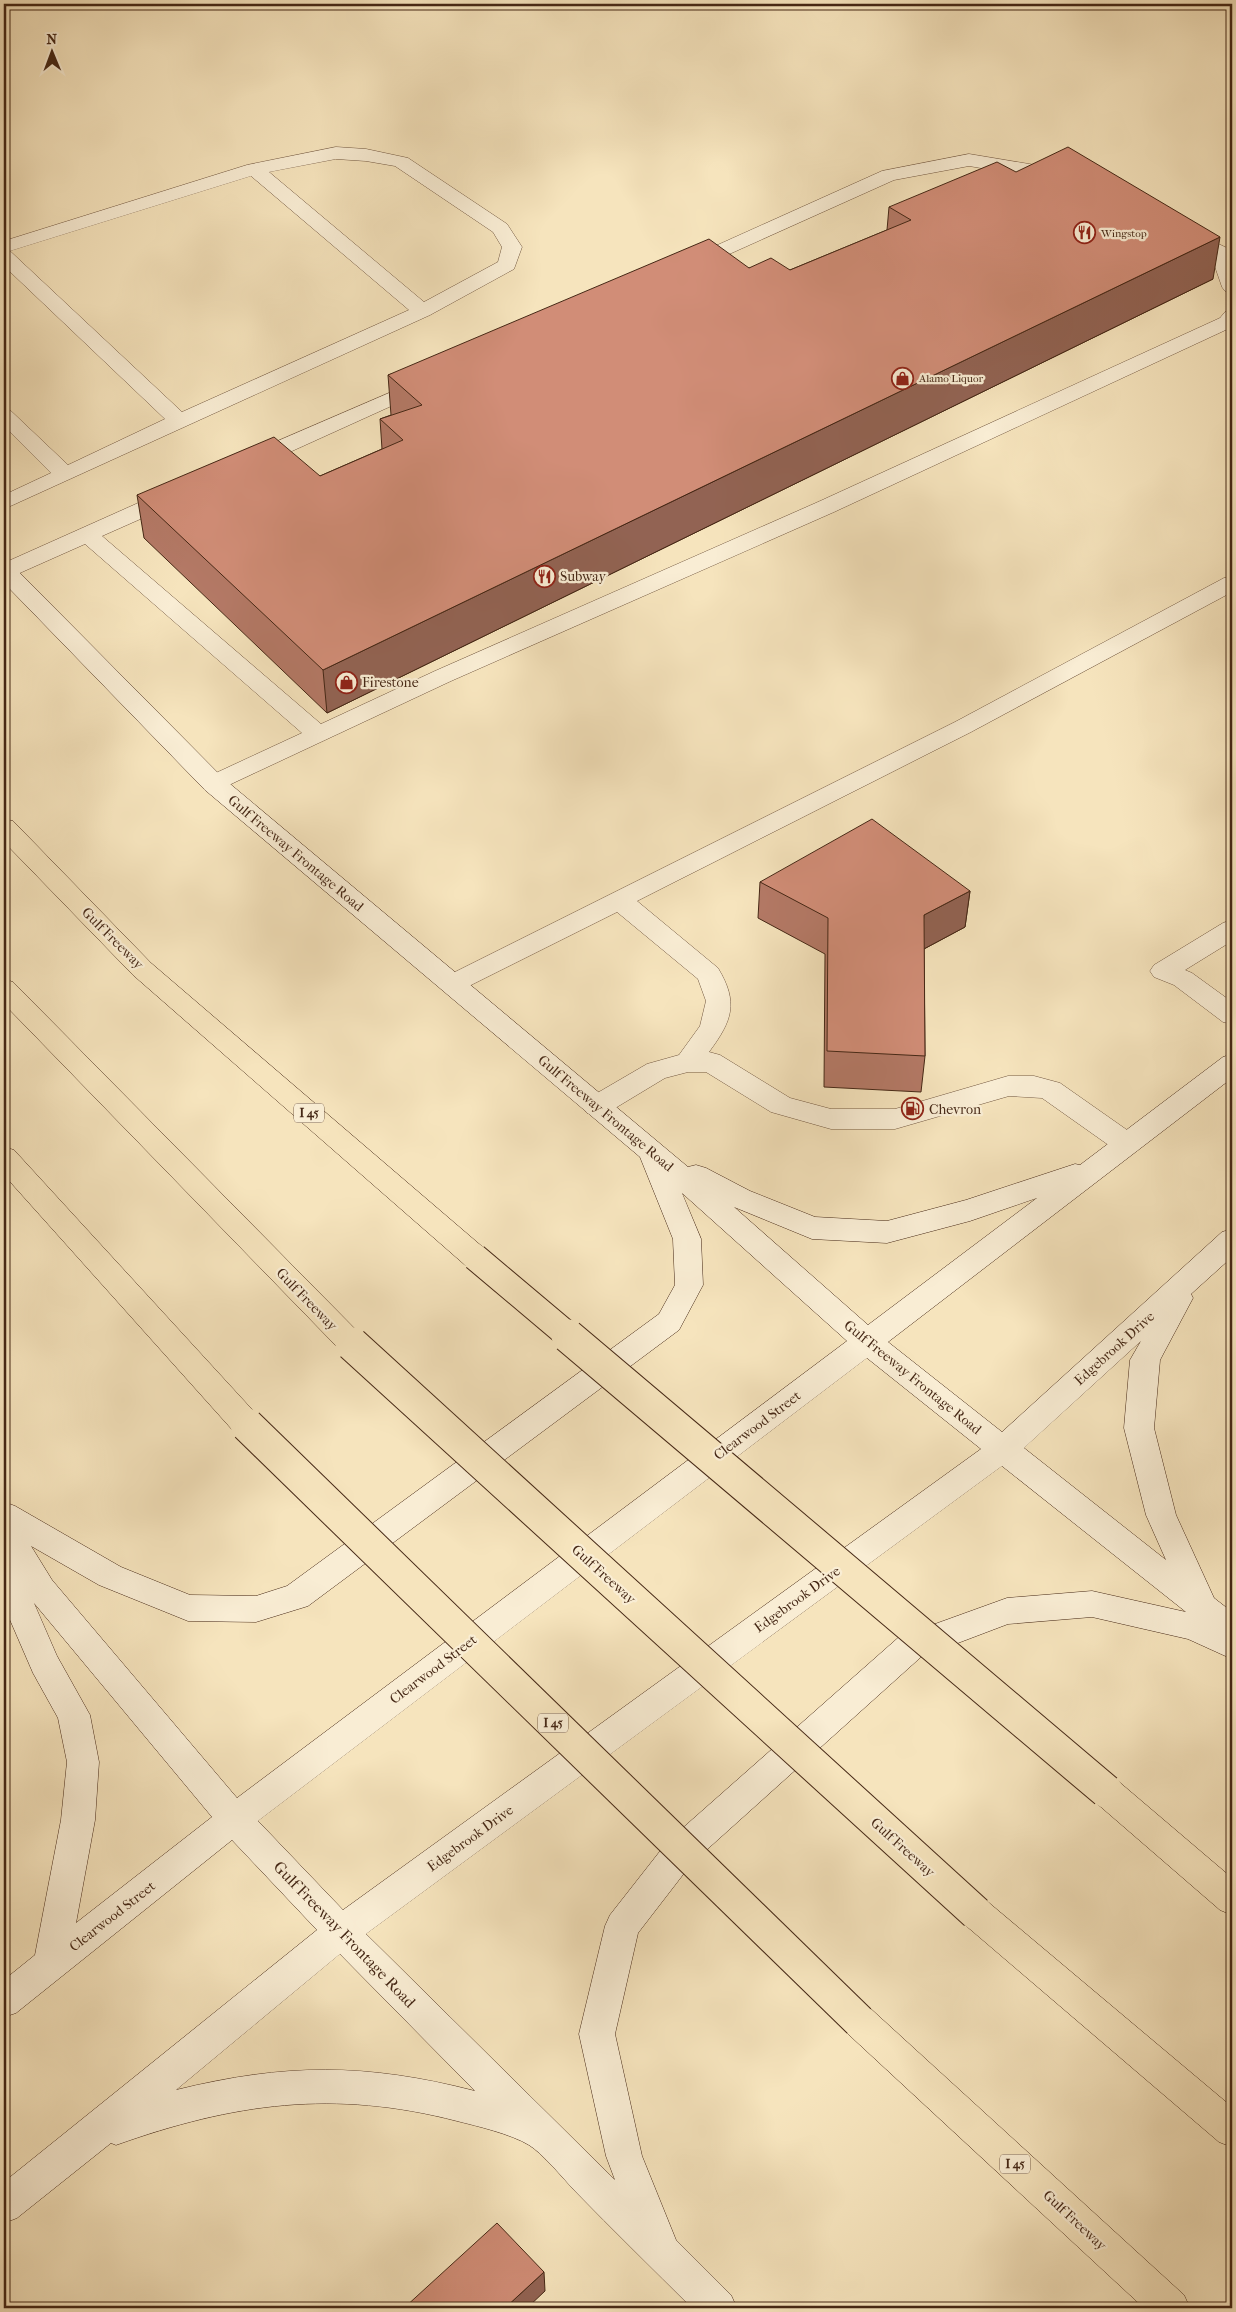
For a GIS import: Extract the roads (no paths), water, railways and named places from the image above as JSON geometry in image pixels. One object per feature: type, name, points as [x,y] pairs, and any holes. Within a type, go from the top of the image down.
[{"type":"highway","name":"Gulf Freeway","points":[[4,827],[142,969],[475,1257],[1232,1899]]},
{"type":"highway","name":"Gulf Freeway","points":[[4,988],[352,1344],[976,1913],[1232,2130]]},
{"type":"highway","name":"Gulf Freeway","points":[[4,1157],[247,1425],[859,2021],[1171,2308]]},
{"type":"main road","points":[[4,247],[254,169],[336,153],[366,154],[401,162],[500,228],[512,247],[506,265],[423,311],[179,420],[4,503]]},
{"type":"main road","points":[[670,273],[889,175],[969,160],[1074,177]]},
{"type":"main road","points":[[254,169],[423,311]]},
{"type":"main road","points":[[1169,225],[1220,252],[1232,287]]},
{"type":"main road","points":[[4,256],[179,420]]},
{"type":"main road","points":[[214,784],[444,676],[915,466],[1227,322],[1232,316]]},
{"type":"main road","points":[[233,469],[443,375]]},
{"type":"main road","points":[[4,415],[65,474]]},
{"type":"main road","points":[[4,570],[188,489]]},
{"type":"main road","points":[[87,534],[319,735]]},
{"type":"main road","name":"Gulf Freeway Frontage Road","points":[[4,570],[214,784],[651,1152],[867,1342],[1225,1623]]},
{"type":"main road","points":[[452,984],[963,727],[1232,583]]},
{"type":"main road","points":[[619,900],[709,974],[719,1001],[713,1028],[688,1062]]},
{"type":"main road","points":[[1232,929],[1164,971],[1183,979],[1232,1015]]},
{"type":"main road","points":[[597,1106],[656,1071],[688,1062],[711,1062],[781,1106],[831,1119],[895,1119],[973,1098],[1008,1086],[1034,1086],[1050,1090],[1127,1144]]},
{"type":"main road","points":[[867,1342],[1232,1064]]},
{"type":"main road","points":[[651,1152],[740,1198],[812,1228],[887,1232],[970,1210],[1096,1168]]},
{"type":"main road","points":[[4,1514],[110,1576],[188,1608],[256,1609],[297,1597],[669,1322],[689,1285],[687,1239],[651,1152]]},
{"type":"main road","name":"Edgebrook Drive","points":[[341,1932],[1003,1449],[1232,1240]]},
{"type":"main road","points":[[662,2252],[624,2156],[597,2034],[622,1926],[680,1852],[910,1647],[1007,1611],[1092,1604],[1193,1627],[1225,1623],[1161,1515],[1139,1428],[1145,1360],[1188,1280]]},
{"type":"main road","name":"Clearwood Street","points":[[4,2001],[234,1819],[867,1342]]},
{"type":"main road","name":"Gulf Freeway Frontage Road","points":[[4,1530],[41,1589],[234,1819],[341,1932],[718,2308]]},
{"type":"main road","points":[[4,1570],[44,1663],[74,1715],[83,1762],[78,1820],[51,1964]]},
{"type":"main road","points":[[4,2205],[94,2135],[341,1932]]},
{"type":"main road","points":[[94,2135],[155,2111],[216,2095],[279,2086],[342,2084],[404,2090],[464,2103],[540,2132]]},
{"type":"place","name":"Wingstop","points":[[1085,233]]},
{"type":"place","name":"Alamo Liquor","points":[[903,378]]},
{"type":"place","name":"Subway","points":[[544,576]]},
{"type":"place","name":"Firestone","points":[[346,682]]},
{"type":"place","name":"Chevron","points":[[913,1109]]}]
